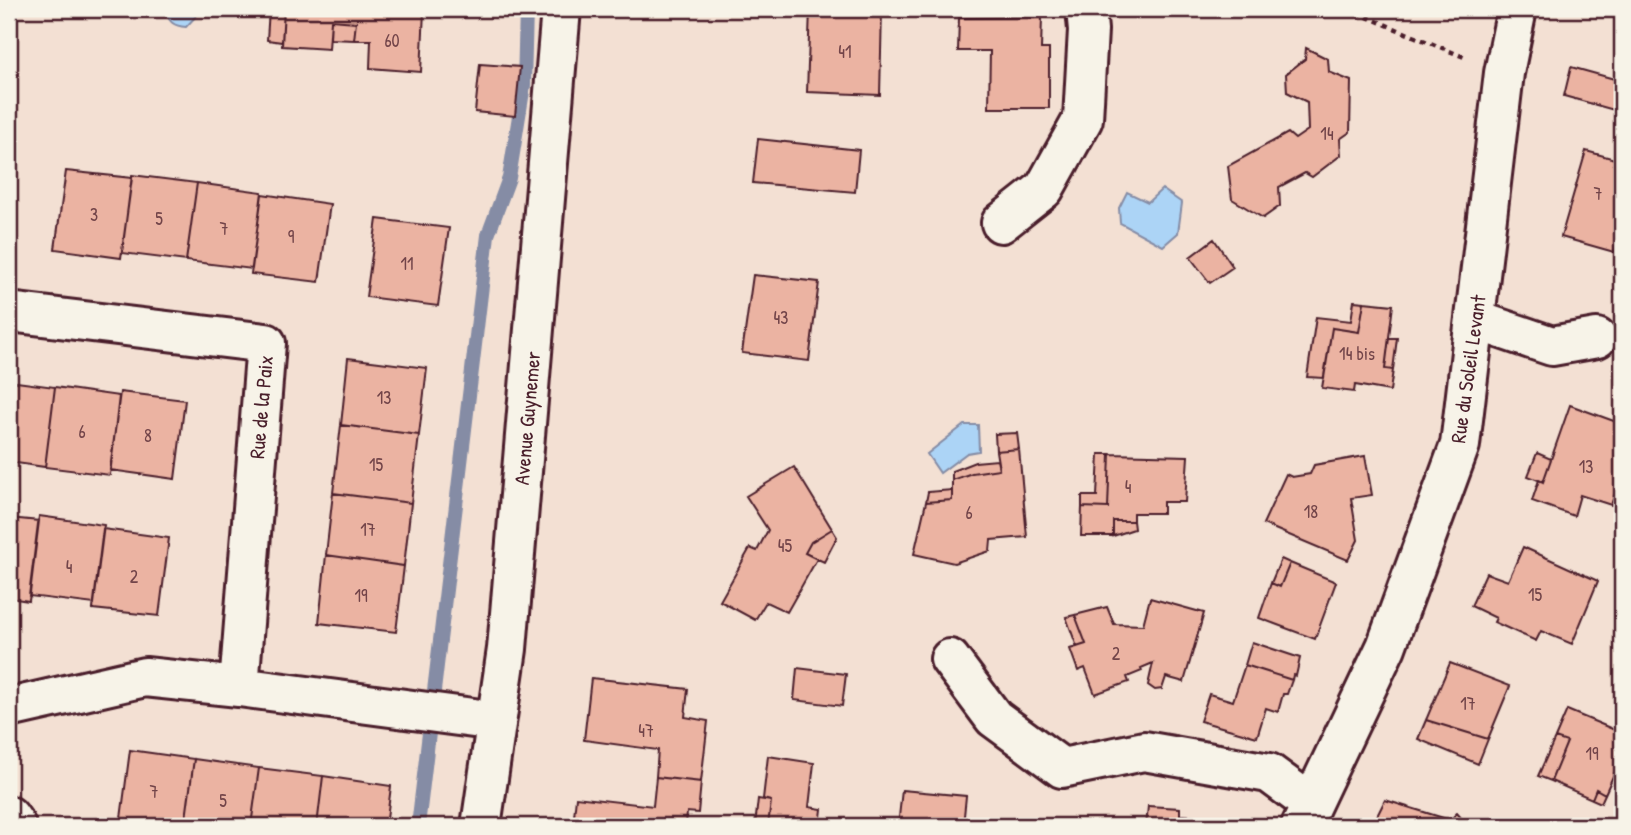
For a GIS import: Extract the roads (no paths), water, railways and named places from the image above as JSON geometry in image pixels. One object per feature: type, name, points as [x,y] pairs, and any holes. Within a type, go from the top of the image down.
[{"type":"street","name":"Avenue Guynemer","points":[[481,826],[507,649],[561,9]]},
{"type":"street","points":[[1001,223],[1044,189],[1083,119],[1087,9]]},
{"type":"street","name":"Rue du Soleil Levant","points":[[1306,815],[1386,647],[1460,445],[1504,73],[1517,9]]},
{"type":"street","name":"Rue de la Paix","points":[[9,312],[266,343],[239,687]]},
{"type":"street","points":[[1475,320],[1552,346],[1597,338]]},
{"type":"street","points":[[950,659],[994,718],[1062,768],[1144,751],[1269,773],[1306,815]]},
{"type":"street","points":[[9,708],[145,677],[496,722]]},
{"type":"street","points":[[9,817],[16,826]]},
{"type":"water","points":[[163,9],[197,9],[197,15],[186,27],[172,22]]},
{"type":"water","points":[[1162,189],[1182,203],[1178,233],[1163,246],[1120,223],[1119,208],[1127,192],[1148,202]]},
{"type":"water","points":[[964,425],[978,425],[979,451],[967,453],[940,473],[927,454]]},
{"type":"waterway","points":[[418,826],[488,235],[509,178],[524,85],[526,9]]}]
